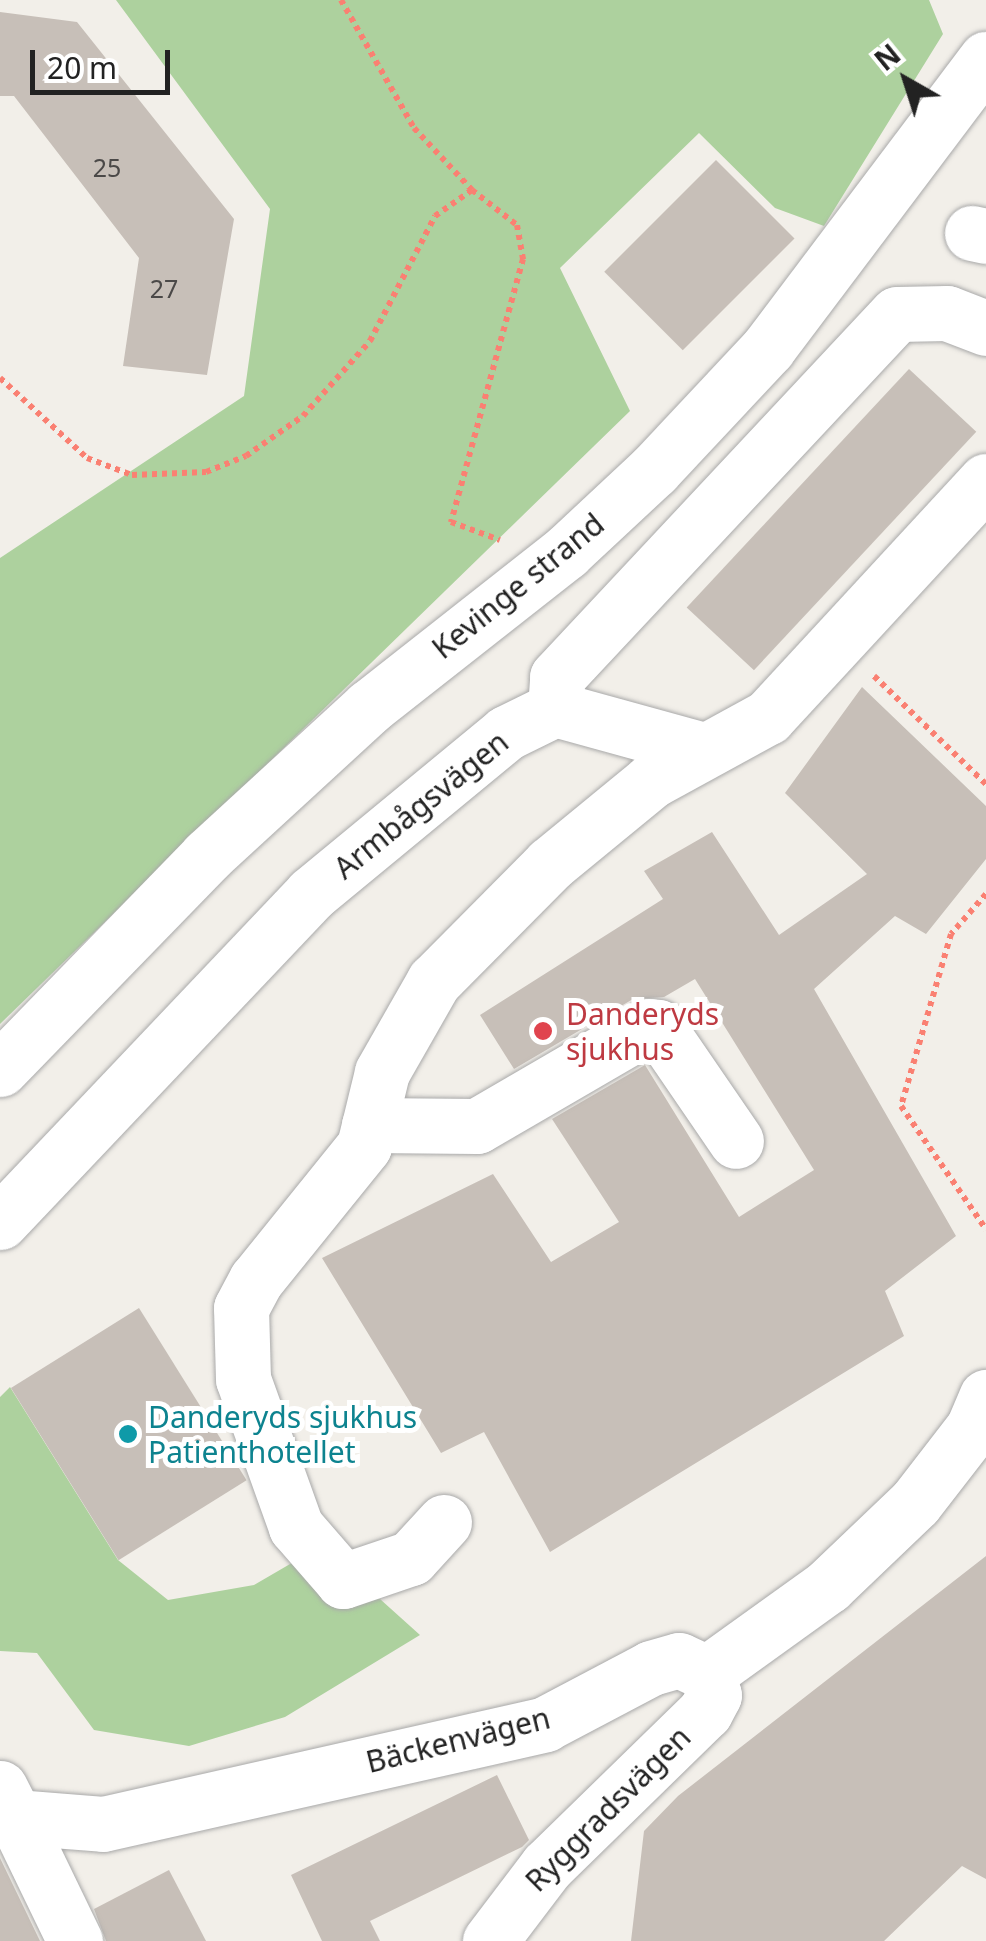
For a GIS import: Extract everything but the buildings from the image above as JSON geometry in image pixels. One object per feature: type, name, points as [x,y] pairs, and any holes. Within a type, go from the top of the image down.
[{"type":"street","name":"Kevinge strand","points":[[0,1069],[207,856],[368,707],[566,552],[768,348],[986,59]]},
{"type":"street","points":[[704,750],[555,709],[557,676],[897,314],[947,313],[986,328]]},
{"type":"street","points":[[444,1522],[411,1558],[343,1581],[296,1527],[243,1379],[241,1308],[256,1280],[364,1146],[382,1072],[434,981],[550,864],[651,781],[768,716],[986,481]]},
{"type":"street","name":"Armbågsvägen","points":[[0,1222],[311,894],[506,733],[555,709]]},
{"type":"street","points":[[369,1126],[477,1126],[648,1026],[658,1027],[736,1141]]},
{"type":"street","points":[[707,1673],[828,1586],[915,1503],[973,1428],[986,1397]]},
{"type":"street","name":"Bäckenvägen","points":[[8,1802],[103,1824],[544,1724],[651,1668],[679,1660],[707,1673]]},
{"type":"street","name":"Ryggradsvägen","points":[[490,1941],[547,1866],[705,1712],[714,1695],[707,1673]]},
{"type":"street","points":[[8,1802],[76,1941]]},
{"type":"path","points":[[341,0],[414,128],[472,190],[517,225],[523,259],[451,522],[509,544],[566,552]]},
{"type":"path","points":[[0,378],[87,458],[132,475],[206,472],[246,456],[303,416],[370,340],[435,216],[472,190]]},
{"type":"path","points":[[837,641],[986,784]]},
{"type":"path","points":[[986,894],[951,934],[901,1106],[986,1229]]},
{"type":"green space","points":[[116,0],[929,0],[943,34],[824,226],[775,208],[699,133],[560,268],[630,411],[0,1024],[0,558],[244,396],[270,209]]},
{"type":"green space","points":[[10,1387],[118,1560],[168,1600],[254,1585],[321,1546],[420,1635],[285,1717],[189,1746],[94,1730],[37,1653],[0,1651],[0,1397]]},
{"type":"place","name":"Danderyds sjukhus","points":[[543,1031]]},
{"type":"place","name":"Danderyds sjukhus Patienthotellet","points":[[128,1434]]}]
